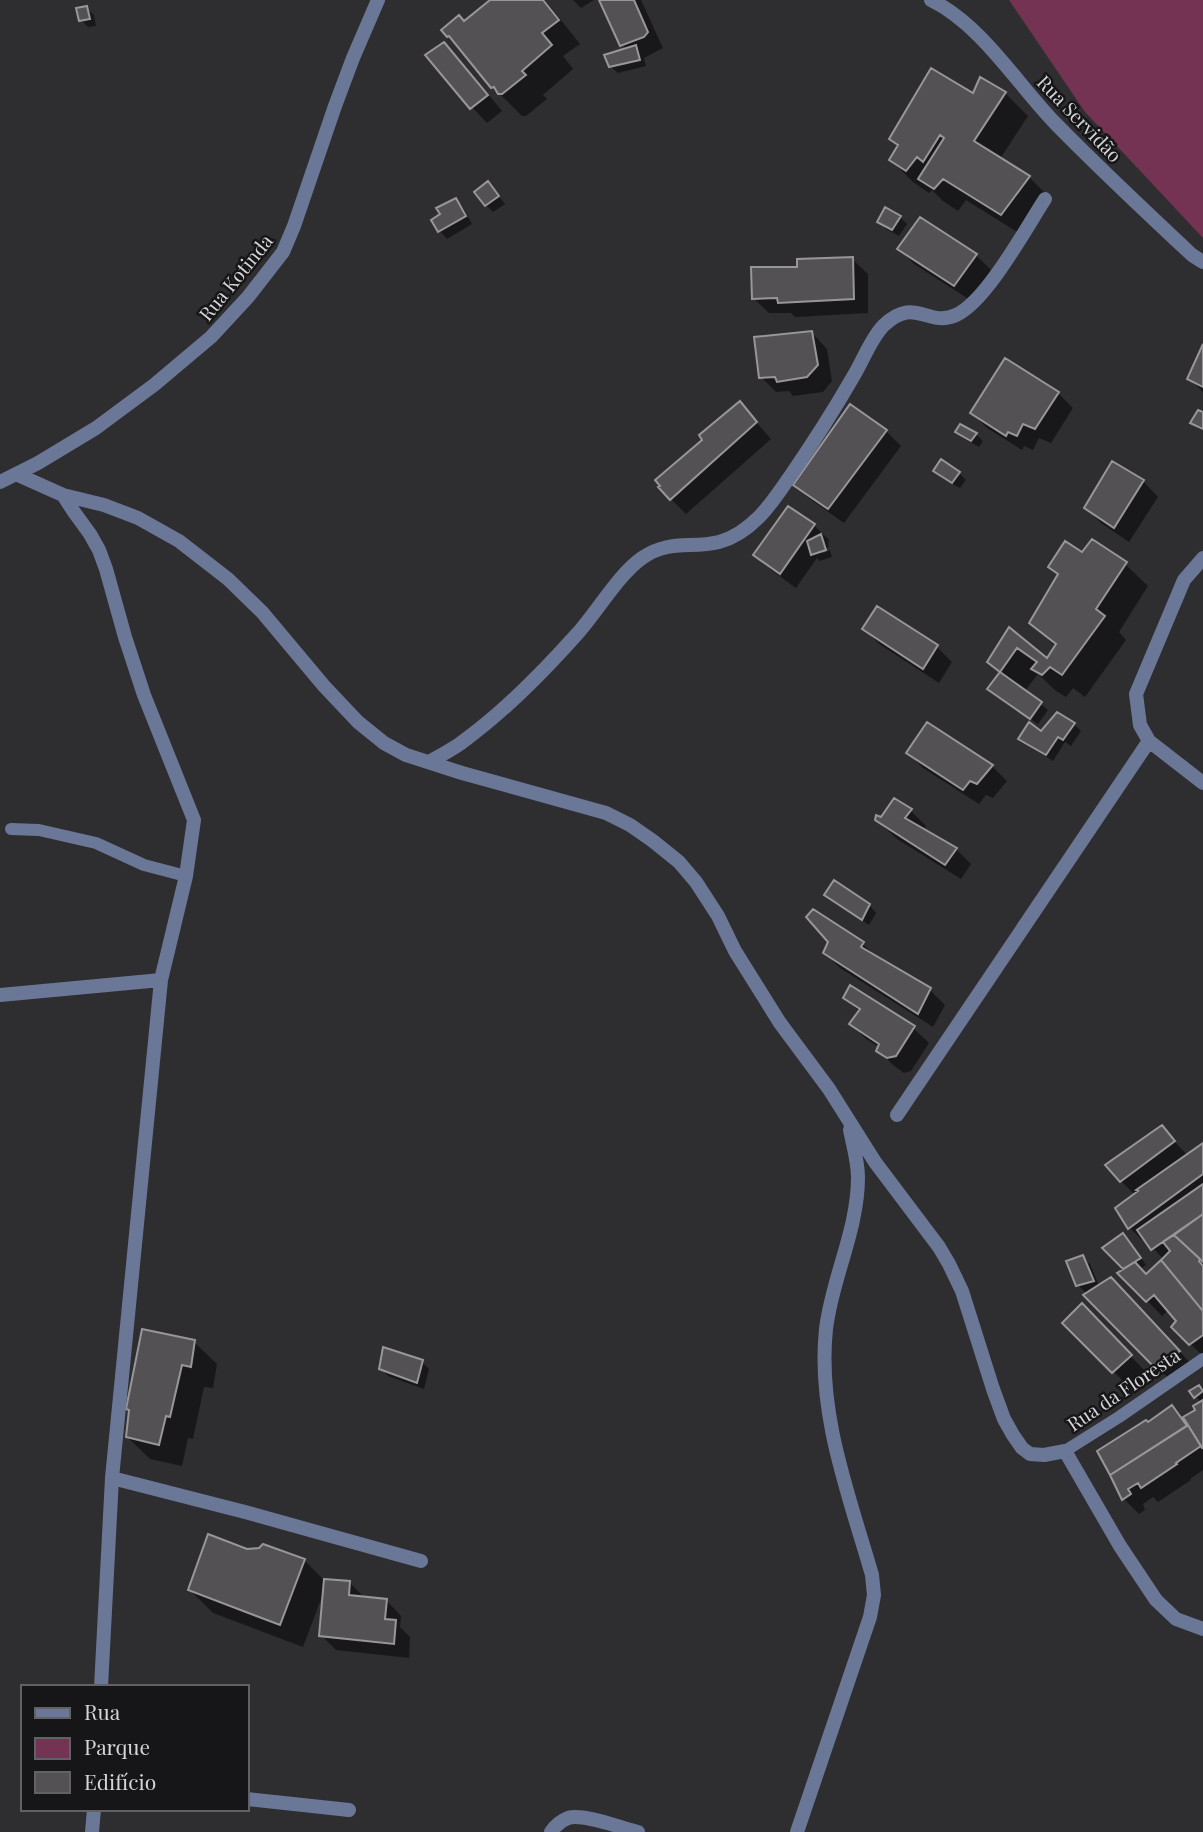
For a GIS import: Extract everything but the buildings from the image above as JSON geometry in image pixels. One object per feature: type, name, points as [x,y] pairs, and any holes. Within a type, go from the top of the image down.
[{"type":"street","name":"Rua Kotinda","points":[[0,482],[96,428],[154,385],[230,318],[283,252],[353,58],[378,0]]},
{"type":"street","name":"Rua Servidão","points":[[932,0],[968,24],[1054,123],[1122,190],[1203,262]]},
{"type":"street","points":[[429,762],[464,741],[522,690],[577,634],[640,559],[657,549],[717,542],[736,536],[759,517],[827,421],[878,331],[893,316],[907,311],[941,318],[955,316],[975,302],[996,275],[1045,199]]},
{"type":"street","points":[[16,474],[63,495],[104,505],[138,518],[179,541],[228,579],[262,612],[324,686],[358,722],[384,743],[406,755],[461,774],[606,813],[630,825],[679,862],[718,916],[734,951],[780,1023],[829,1089],[874,1162],[923,1225],[949,1264],[962,1291],[1004,1419],[1013,1435],[1030,1454],[1044,1455],[1065,1451],[1156,1600],[1176,1619],[1203,1629]]},
{"type":"street","points":[[63,495],[99,550],[144,695],[194,820],[186,876],[162,980],[112,1478],[101,1685]]},
{"type":"street","points":[[1203,558],[1184,580],[1136,694],[1140,725],[1149,741],[1203,783]]},
{"type":"street","points":[[897,1115],[1149,741]]},
{"type":"street","points":[[0,995],[162,980]]},
{"type":"street","points":[[797,1832],[870,1617],[874,1595],[872,1574],[834,1440],[825,1388],[826,1329],[831,1300],[850,1234],[858,1176],[849,1122]]},
{"type":"street","points":[[112,1478],[421,1561]]},
{"type":"street","points":[[248,1799],[349,1810]]},
{"type":"street","points":[[92,1832],[94,1811]]},
{"type":"street","points":[[551,1832],[556,1824],[570,1817],[585,1818],[638,1832]]},
{"type":"lane","points":[[11,829],[39,830],[96,843],[144,865],[186,876]]},
{"type":"lane","name":"Rua da Floresta","points":[[1065,1451],[1203,1359]]},
{"type":"green space","points":[[1009,0],[1203,0],[1203,238],[1085,112]]}]
